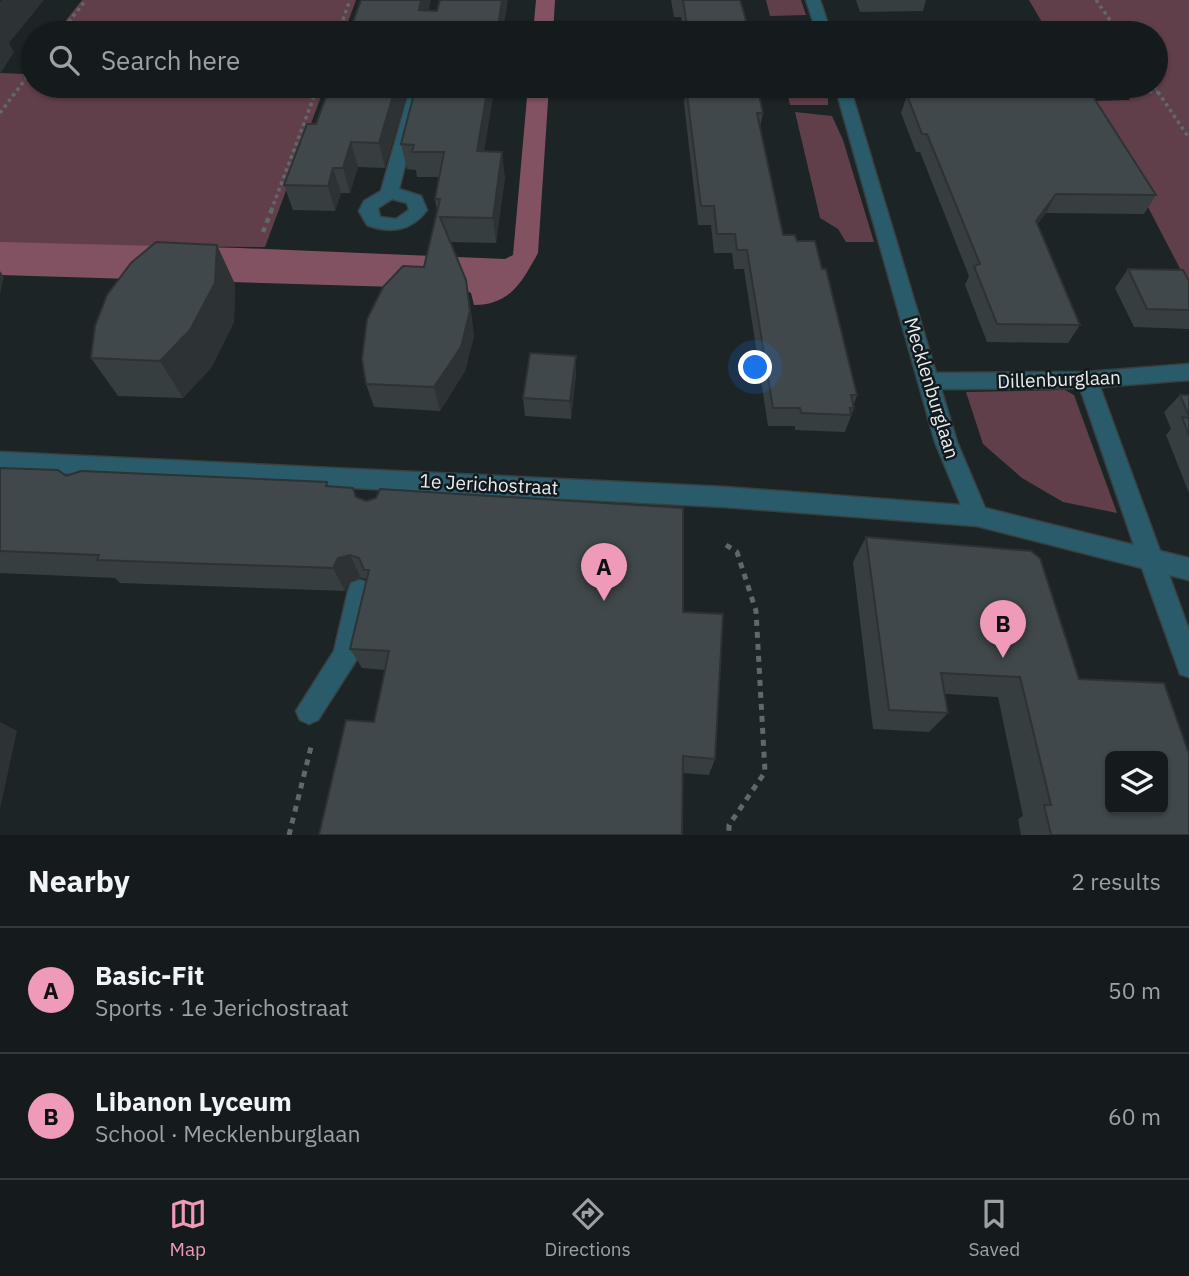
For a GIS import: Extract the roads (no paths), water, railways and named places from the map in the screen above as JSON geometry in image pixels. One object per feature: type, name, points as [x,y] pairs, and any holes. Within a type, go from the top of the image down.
[{"type":"street","points":[[813,0],[820,21]]},
{"type":"street","points":[[389,194],[415,98]]},
{"type":"street","name":"Mecklenburglaan","points":[[846,98],[946,442],[977,516]]},
{"type":"street","name":"Dillenburglaan","points":[[929,381],[1087,380],[1189,372]]},
{"type":"street","points":[[1087,380],[1189,665]]},
{"type":"street","name":"1e Jerichostraat","points":[[0,461],[386,478],[725,497],[977,516]]},
{"type":"street","points":[[380,502],[386,478]]},
{"type":"street","points":[[977,516],[1189,569]]},
{"type":"street","points":[[309,711],[346,656],[360,591]]},
{"type":"place","name":"Basic-Fit","points":[[604,601]]},
{"type":"place","name":"Libanon Lyceum","points":[[1003,658]]}]
